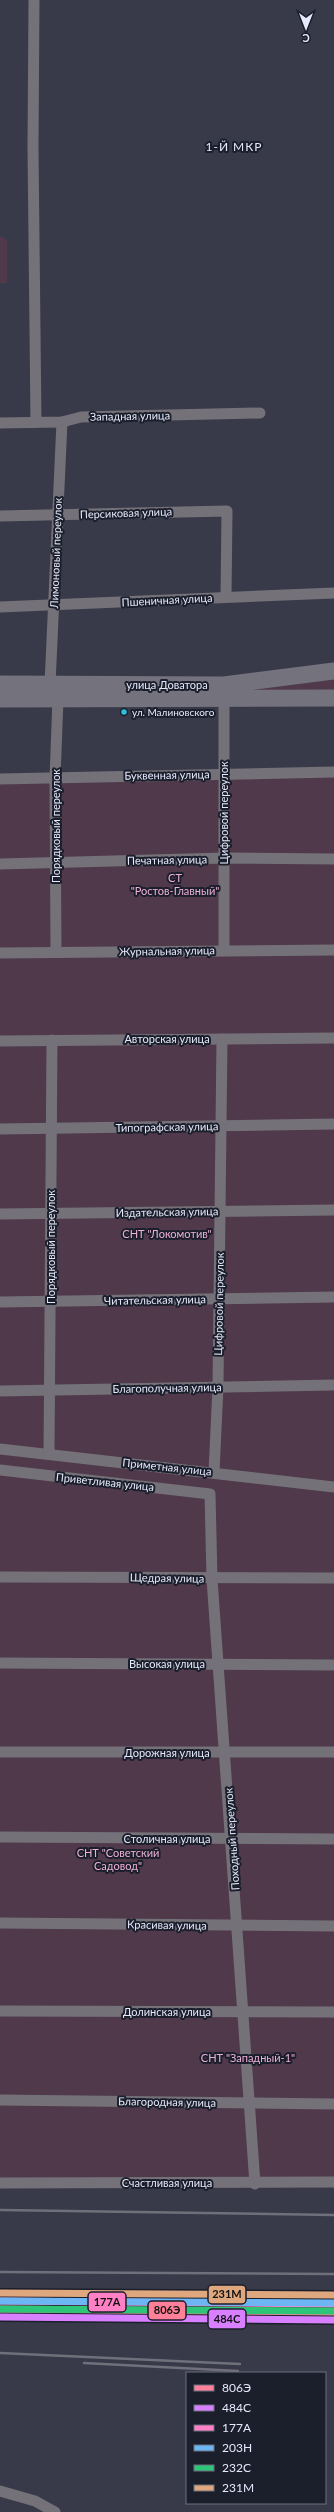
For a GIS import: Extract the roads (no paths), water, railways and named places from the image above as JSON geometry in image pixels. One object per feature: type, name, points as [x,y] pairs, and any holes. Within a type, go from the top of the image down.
[{"type":"main road","name":"улица Доватора","points":[[0,699],[54,692],[224,685],[334,671]]},
{"type":"main road","name":"улица Доватора","points":[[0,684],[54,692],[224,699],[334,698]]},
{"type":"street","points":[[34,0],[32,148],[36,422]]},
{"type":"street","name":"Западная улица","points":[[0,423],[62,422],[81,417],[260,413]]},
{"type":"street","name":"Лимоновый переулок","points":[[54,692],[53,606],[62,422]]},
{"type":"street","name":"Персиковая улица","points":[[0,516],[57,516],[227,511],[226,597]]},
{"type":"street","name":"Пшеничная улица","points":[[0,607],[53,606],[334,593]]},
{"type":"street","name":"Порядковый переулок","points":[[54,692],[56,952]]},
{"type":"street","name":"Цифровой переулок","points":[[224,699],[224,950]]},
{"type":"street","name":"Буквенная улица","points":[[0,779],[334,772]]},
{"type":"street","name":"Печатная улица","points":[[0,864],[225,858],[334,859]]},
{"type":"street","name":"Журнальная улица","points":[[0,953],[334,950]]},
{"type":"street","name":"Авторская улица","points":[[0,1041],[334,1038]]},
{"type":"street","name":"Цифровой переулок","points":[[214,1472],[218,1387],[222,1039]]},
{"type":"street","name":"Порядковый переулок","points":[[49,1454],[52,1040]]},
{"type":"street","name":"Типографская улица","points":[[0,1129],[334,1124]]},
{"type":"street","name":"Издательская улица","points":[[0,1214],[334,1210]]},
{"type":"street","name":"Читательская улица","points":[[0,1302],[334,1297]]},
{"type":"street","name":"Благополучная улица","points":[[0,1391],[334,1385]]},
{"type":"street","name":"Приметная улица","points":[[0,1449],[214,1472],[334,1487]]},
{"type":"street","name":"Приветливая улица","points":[[0,1470],[210,1494]]},
{"type":"street","name":"Походный переулок","points":[[210,1494],[212,1579],[226,1753],[255,2184]]},
{"type":"street","name":"Щедрая улица","points":[[0,1577],[212,1579],[334,1578]]},
{"type":"street","name":"Высокая улица","points":[[0,1663],[334,1665]]},
{"type":"street","name":"Дорожная улица","points":[[0,1752],[334,1752]]},
{"type":"street","name":"Столичная улица","points":[[0,1837],[334,1839]]},
{"type":"street","name":"Красивая улица","points":[[0,1923],[334,1926]]},
{"type":"street","name":"Долинская улица","points":[[0,2011],[244,2013],[334,2012]]},
{"type":"street","name":"Благородная улица","points":[[0,2100],[334,2104]]},
{"type":"street","name":"Счастливая улица","points":[[0,2183],[255,2184],[334,2182]]},
{"type":"street","points":[[0,2491],[36,2501],[55,2512]]},
{"type":"railway","points":[[0,2210],[334,2215]]},
{"type":"railway","points":[[0,2272],[334,2274]]},
{"type":"railway","points":[[0,2353],[240,2364]]},
{"type":"railway","points":[[84,2363],[238,2371]]},
{"type":"place","name":"ул. Малиновского","points":[[124,712]]},
{"type":"district","name":"1-Й МКР","points":[[234,147]]},
{"type":"park label","name":"СТ \"Ростов-Главный\"","points":[[175,884]]},
{"type":"park label","name":"СНТ \"Локомотив\"","points":[[167,1234]]},
{"type":"park label","name":"СНТ \"Советский Садовод\"","points":[[118,1859]]},
{"type":"park label","name":"СНТ \"Западный-1\"","points":[[248,2058]]}]
